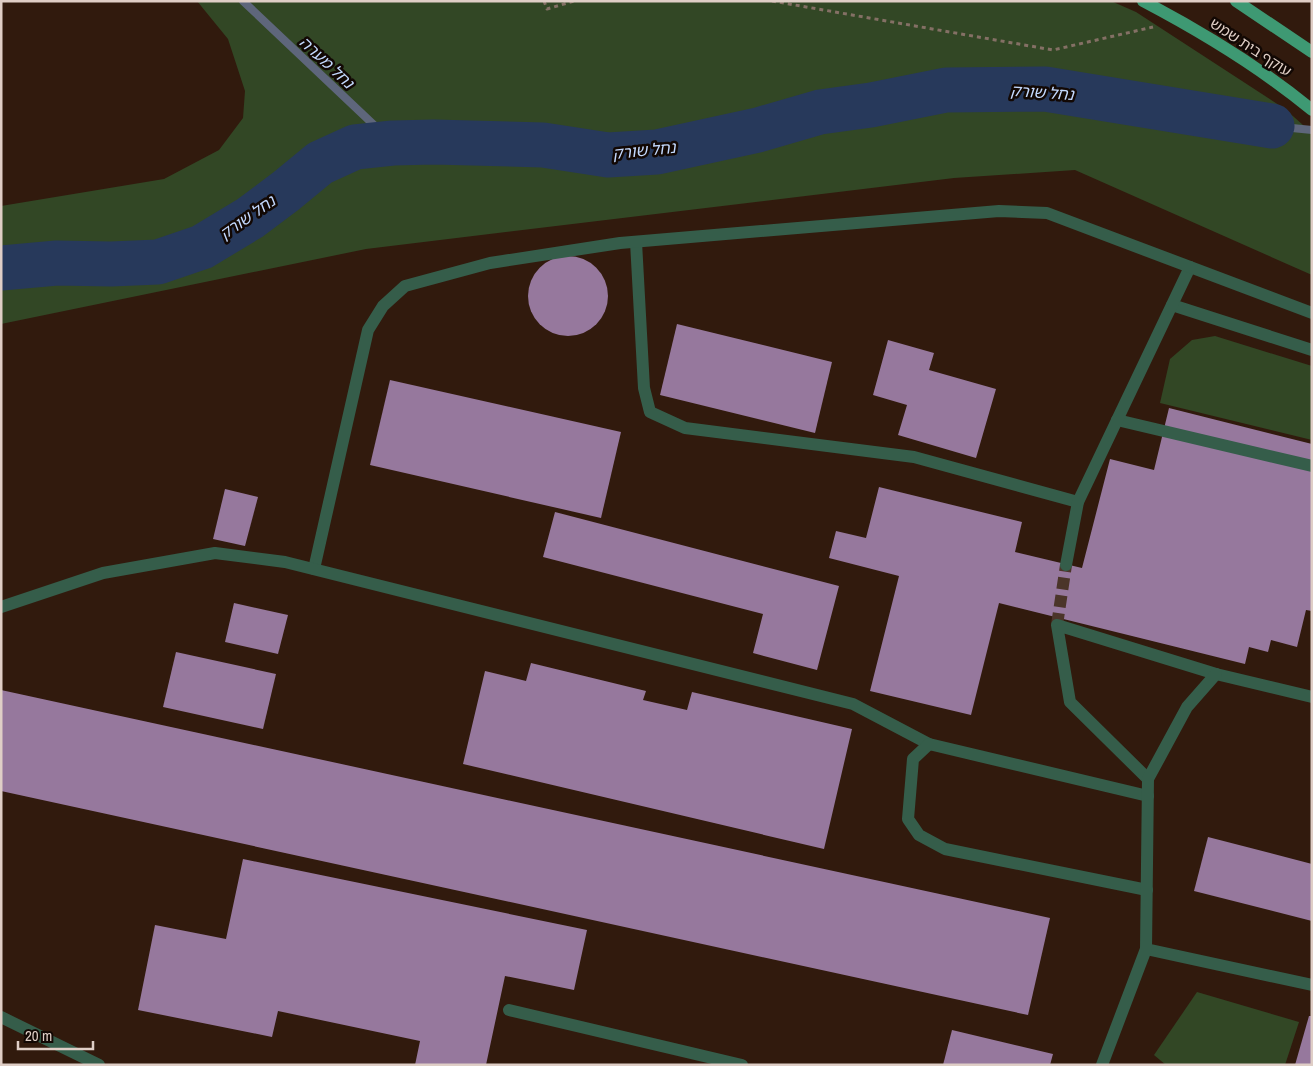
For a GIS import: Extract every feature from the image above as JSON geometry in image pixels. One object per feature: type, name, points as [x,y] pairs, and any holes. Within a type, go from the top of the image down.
[{"type":"main road","name":"עוקף בית שמש","points":[[1143,1],[1203,34],[1245,61],[1291,92],[1312,110]]},
{"type":"main road","name":"עוקף בית שמש","points":[[1236,1],[1312,52]]},
{"type":"lane","points":[[314,569],[368,330],[384,306],[405,286],[490,263],[636,242],[999,211],[1037,213],[1047,214],[1312,313]]},
{"type":"lane","points":[[636,242],[644,388],[650,412],[684,428],[914,457],[1078,502]]},
{"type":"lane","points":[[1066,565],[1078,502],[1190,267]]},
{"type":"lane","points":[[1172,305],[1312,350]]},
{"type":"lane","points":[[1117,420],[1312,466]]},
{"type":"lane","points":[[1,607],[103,573],[215,553],[285,562],[853,704],[929,744],[1148,796]]},
{"type":"lane","points":[[1148,779],[1070,702],[1057,625],[1216,674],[1312,696]]},
{"type":"lane","points":[[1102,1065],[1146,949],[1148,779],[1187,708],[1216,674]]},
{"type":"lane","points":[[929,744],[913,759],[908,818],[919,835],[944,849],[1147,890]]},
{"type":"lane","points":[[1146,949],[1312,984]]},
{"type":"lane","points":[[509,1010],[742,1065]]},
{"type":"lane","points":[[1,1018],[98,1065]]},
{"type":"path","points":[[544,1],[547,10],[574,1]]},
{"type":"path","points":[[772,1],[1053,50],[1179,21]]},
{"type":"green space","points":[[197,1],[1111,1],[1136,12],[1285,109],[1312,133],[1312,275],[1075,170],[954,178],[366,249],[1,324],[1,206],[164,179],[219,150],[243,118],[245,91],[228,39]]},
{"type":"green space","points":[[1215,336],[1312,366],[1312,440],[1160,403],[1170,359],[1192,340]]},
{"type":"green space","points":[[1197,992],[1299,1022],[1285,1065],[1166,1065],[1154,1055]]},
{"type":"building","points":[[560,256],[576,256],[597,267],[608,288],[608,304],[597,325],[576,336],[560,336],[546,330],[534,318],[528,304],[528,288],[534,274],[546,262]]},
{"type":"building","points":[[677,324],[832,362],[815,433],[660,395]]},
{"type":"building","points":[[888,340],[934,353],[929,370],[996,389],[976,458],[898,435],[907,405],[873,395]]},
{"type":"building","points":[[390,380],[621,432],[601,518],[370,465]]},
{"type":"building","points":[[1169,408],[1312,444],[1312,611],[1306,610],[1297,647],[1271,640],[1268,652],[1249,647],[1245,664],[999,603],[971,715],[870,691],[899,576],[829,558],[836,531],[866,538],[879,487],[1022,522],[1015,552],[1082,568],[1110,459],[1154,470]]},
{"type":"building","points":[[225,489],[258,497],[245,546],[213,539]]},
{"type":"building","points":[[555,512],[839,586],[817,670],[753,653],[763,614],[543,557]]},
{"type":"building","points":[[234,603],[288,615],[278,654],[225,642]]},
{"type":"building","points":[[176,652],[276,674],[263,729],[163,707]]},
{"type":"building","points":[[531,663],[646,691],[643,700],[687,710],[692,692],[852,729],[824,849],[463,764],[485,671],[526,681]]},
{"type":"building","points":[[1,690],[1050,918],[1028,1015],[1,791]]},
{"type":"building","points":[[1208,837],[1312,864],[1312,921],[1194,891]]},
{"type":"building","points":[[243,859],[587,930],[574,990],[505,976],[486,1065],[415,1065],[420,1041],[278,1011],[272,1037],[138,1010],[155,925],[226,939]]},
{"type":"building","points":[[1309,1016],[1312,1016],[1312,1065],[1295,1065]]},
{"type":"building","points":[[952,1030],[1053,1054],[1050,1065],[943,1065]]},
{"type":"waterway","name":"נחל מערה","points":[[243,1],[393,143]]},
{"type":"waterway","name":"נחל שורק","points":[[1,268],[57,263],[111,264],[158,262],[202,247],[250,218],[320,163],[355,147],[393,143],[434,142],[543,145],[608,155],[657,152],[758,130],[820,112],[871,105],[946,90],[1045,89],[1272,126]]},
{"type":"waterway","name":"נחל שורק","points":[[1272,126],[1312,130]]},
{"type":"tunnel","points":[[1057,625],[1066,565]]}]
